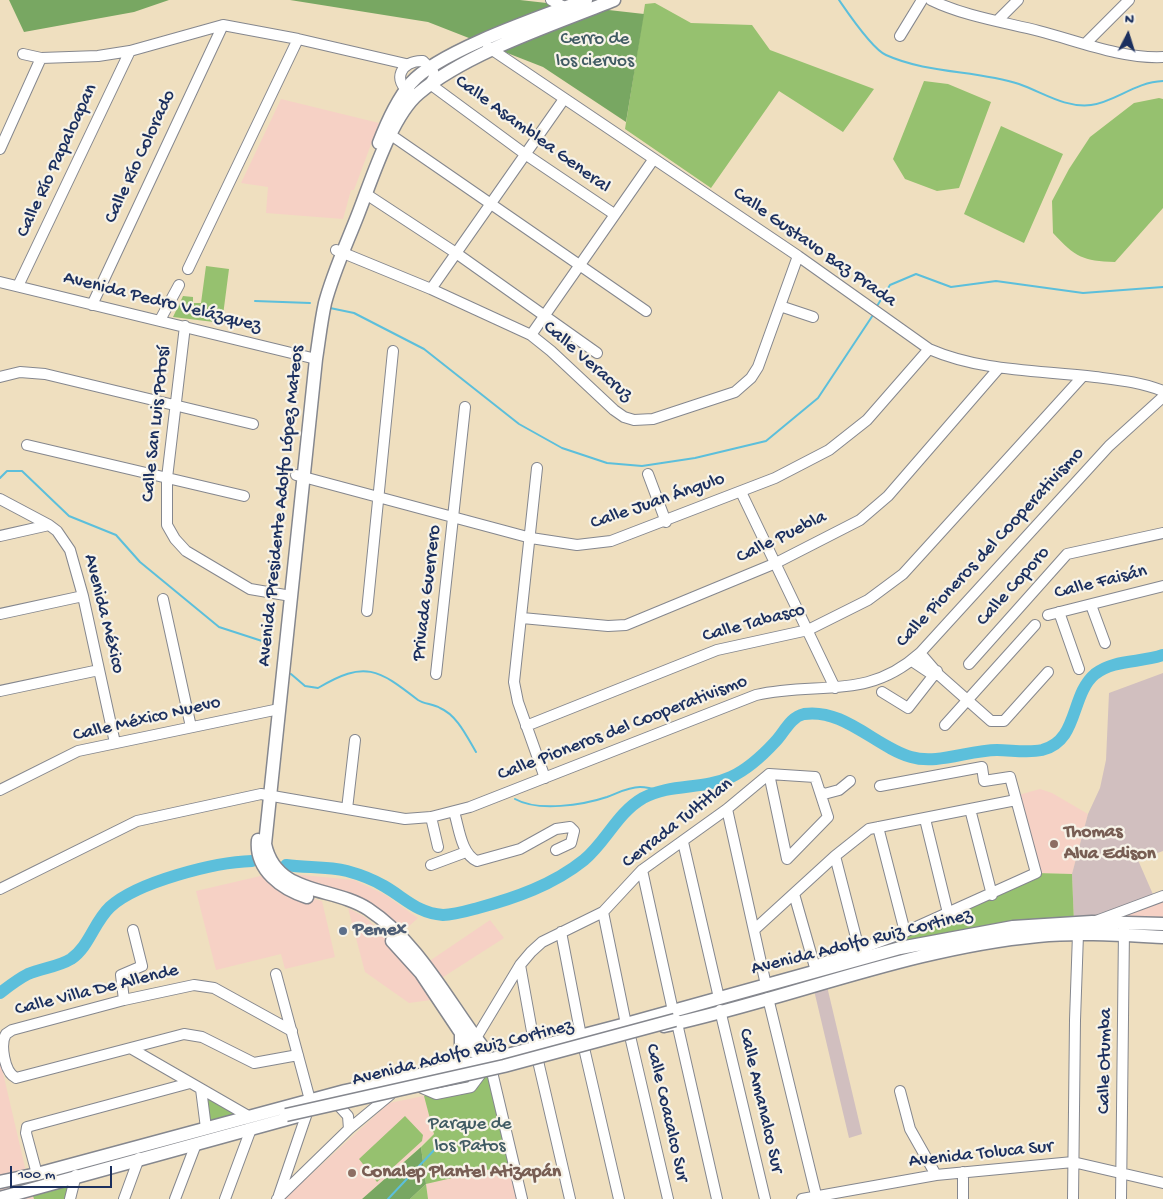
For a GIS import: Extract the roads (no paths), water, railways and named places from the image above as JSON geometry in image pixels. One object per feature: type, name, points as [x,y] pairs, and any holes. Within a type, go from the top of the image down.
[{"type":"main road","name":"Avenida Presidente Adolfo López Mateos","points":[[340,252],[383,131],[431,66],[480,42],[586,0]]},
{"type":"main road","name":"Avenida Presidente Adolfo López Mateos","points":[[483,1058],[473,1051],[412,962],[365,916],[348,908],[295,893],[267,872],[258,855],[257,844],[275,710],[312,358],[321,288],[340,252],[411,92],[430,84],[492,50],[614,0]]},
{"type":"main road","name":"Avenida Presidente Adolfo López Mateos","points":[[265,794],[265,844],[271,861],[277,869],[299,886],[357,903],[381,919],[420,958],[483,1058]]},
{"type":"main road","name":"Avenida Adolfo Ruiz Cortinez","points":[[767,991],[816,969],[900,948],[1093,922],[1163,937]]},
{"type":"main road","name":"Avenida Adolfo Ruiz Cortinez","points":[[266,1119],[307,1113],[422,1088],[483,1058],[536,1054],[767,991],[903,961],[1013,933],[1078,934],[1163,924]]},
{"type":"main road","name":"Avenida Adolfo Ruiz Cortinez","points":[[0,1198],[76,1175],[196,1144],[250,1123],[286,1113],[504,1066],[674,1017]]},
{"type":"main road","points":[[450,1069],[461,1055],[461,1034]]},
{"type":"main road","name":"Avenida Adolfo Ruiz Cortinez","points":[[266,1119],[310,1100],[450,1069],[483,1058],[520,1052],[536,1054]]},
{"type":"main road","points":[[374,1099],[397,1087],[474,1070],[483,1058]]},
{"type":"main road","name":"Avenida Adolfo Ruiz Cortinez","points":[[0,1182],[37,1174],[206,1128],[250,1123]]},
{"type":"street","points":[[550,0],[579,14]]},
{"type":"street","points":[[900,36],[922,0]]},
{"type":"street","points":[[998,20],[1018,0]]},
{"type":"street","points":[[1086,43],[1129,0]]},
{"type":"street","points":[[938,1],[957,11],[1129,54],[1163,57]]},
{"type":"street","points":[[23,54],[41,58],[80,57],[130,51],[223,25],[298,39],[406,64]]},
{"type":"street","name":"Calle Río Colorado","points":[[92,305],[223,25]]},
{"type":"street","points":[[188,269],[298,39]]},
{"type":"street","name":"Calle Gustavo Baz Prada","points":[[480,42],[798,256],[929,349],[947,357],[998,369],[1137,382],[1163,392]]},
{"type":"street","name":"Calle Río Papaloapan","points":[[18,286],[130,51]]},
{"type":"street","points":[[0,149],[41,58]]},
{"type":"street","points":[[411,92],[401,82],[401,72],[406,64],[414,60],[423,61],[431,66],[434,77],[430,84]]},
{"type":"street","name":"Calle Asamblea General","points":[[430,84],[525,154],[614,214]]},
{"type":"street","points":[[431,289],[564,99]]},
{"type":"street","points":[[391,135],[646,311]]},
{"type":"street","points":[[531,335],[653,160]]},
{"type":"street","points":[[366,194],[456,253],[597,353]]},
{"type":"street","name":"Calle Veracruz","points":[[340,252],[431,289],[531,335],[551,351],[614,410],[624,417],[644,421],[726,396],[745,385],[758,367],[798,256]]},
{"type":"street","name":"Avenida Pedro Velázquez","points":[[0,282],[312,358]]},
{"type":"street","points":[[160,320],[179,285]]},
{"type":"street","points":[[780,306],[813,317]]},
{"type":"street","name":"Calle San Luis Potosí","points":[[185,326],[174,406],[167,478],[167,525],[180,546],[250,589],[287,596]]},
{"type":"street","name":"Calle Juan Ángulo","points":[[300,475],[530,538],[577,545],[611,541],[666,522],[776,478],[830,450],[867,420],[929,349]]},
{"type":"street","points":[[367,611],[394,351]]},
{"type":"street","name":"Calle Puebla","points":[[522,618],[608,626],[626,625],[776,562],[860,520],[875,510],[998,369]]},
{"type":"street","points":[[0,377],[20,372],[45,374],[253,424]]},
{"type":"street","name":"Calle Tabasco","points":[[526,726],[717,650],[808,630],[868,600],[903,574],[1083,376]]},
{"type":"street","name":"Calle Pioneros del Cooperativismo","points":[[0,889],[137,821],[265,794],[406,819],[431,817],[454,812],[545,778],[756,695],[788,690],[835,688],[875,682],[891,675],[912,661],[1109,446],[1163,397]]},
{"type":"street","name":"Privada Guerrero","points":[[436,674],[465,407]]},
{"type":"street","points":[[27,445],[244,496]]},
{"type":"street","points":[[537,468],[514,682],[526,726],[545,778]]},
{"type":"street","points":[[648,474],[666,522]]},
{"type":"street","points":[[741,492],[835,688]]},
{"type":"street","name":"Avenida México","points":[[0,498],[49,525],[57,531],[70,550],[83,596],[115,744]]},
{"type":"street","points":[[0,536],[49,525]]},
{"type":"street","name":"Calle Coporo","points":[[969,664],[1067,554],[1163,532]]},
{"type":"street","name":"Calle Coporo","points":[[1152,536],[1163,538]]},
{"type":"street","name":"Calle Faisán","points":[[1048,615],[1163,586]]},
{"type":"street","points":[[0,614],[83,596]]},
{"type":"street","points":[[163,599],[192,727]]},
{"type":"street","points":[[1091,605],[1104,643]]},
{"type":"street","points":[[1059,612],[1079,669]]},
{"type":"street","points":[[945,725],[1035,626]]},
{"type":"street","points":[[920,653],[936,674]]},
{"type":"street","points":[[912,661],[936,674],[991,721],[1004,721],[1048,672]]},
{"type":"street","points":[[0,691],[99,670]]},
{"type":"street","points":[[882,692],[908,708],[936,674]]},
{"type":"street","name":"Calle México Nuevo","points":[[0,790],[68,755],[275,710]]},
{"type":"street","points":[[347,809],[355,740]]},
{"type":"street","points":[[794,894],[816,969],[1036,874],[1010,776],[984,781],[982,767],[880,786]]},
{"type":"street","points":[[768,774],[815,777],[828,817],[787,859],[768,774]]},
{"type":"street","name":"Cerrada Tultitlan","points":[[483,1058],[520,966],[542,942],[603,912],[642,870],[727,809],[768,774]]},
{"type":"street","points":[[824,803],[850,781]]},
{"type":"street","points":[[821,792],[824,794],[839,790]]},
{"type":"street","points":[[754,930],[860,834],[878,827],[1016,800]]},
{"type":"street","points":[[727,809],[767,991],[816,1198]]},
{"type":"street","points":[[970,809],[992,894]]},
{"type":"street","points":[[454,812],[466,852],[470,858],[484,860],[520,849],[556,829],[570,827],[574,831],[571,843],[556,850]]},
{"type":"street","points":[[431,817],[438,847]]},
{"type":"street","points":[[925,818],[948,913]]},
{"type":"street","points":[[878,827],[904,932]]},
{"type":"street","name":"Calle Amanalco Sur","points":[[683,842],[765,1199]]},
{"type":"street","points":[[431,865],[466,852]]},
{"type":"street","points":[[835,856],[860,949]]},
{"type":"street","points":[[642,870],[717,1199]]},
{"type":"street","points":[[1093,922],[1163,896]]},
{"type":"street","name":"Calle Coacalco Sur","points":[[603,912],[628,1030],[668,1199]]},
{"type":"street","name":"Calle Otumba","points":[[1121,1199],[1124,929]]},
{"type":"street","points":[[124,1000],[121,975],[142,966],[133,930]]},
{"type":"street","points":[[561,932],[582,1042],[619,1199]]},
{"type":"street","points":[[1073,1199],[1078,934]]},
{"type":"street","points":[[520,966],[536,1054],[570,1199]]},
{"type":"street","points":[[276,974],[310,1100]]},
{"type":"street","name":"Calle Villa De Allende","points":[[132,1049],[22,1078],[12,1076],[2,1045],[6,1034],[124,1000],[181,986],[203,985],[224,993],[292,1031]]},
{"type":"street","points":[[132,1049],[191,1034],[202,1036],[254,1063],[298,1055]]},
{"type":"street","points":[[132,1049],[201,1089],[250,1123],[225,1199]]},
{"type":"street","points":[[483,1058],[522,1199]]},
{"type":"street","points":[[37,1174],[26,1133],[27,1127],[190,1083]]},
{"type":"street","points":[[201,1089],[206,1128]]},
{"type":"street","points":[[900,1090],[913,1136],[936,1175]]},
{"type":"street","points":[[277,1199],[349,1129],[390,1095]]},
{"type":"street","points":[[338,1105],[348,1116],[350,1122],[349,1129]]},
{"type":"street","points":[[277,1199],[307,1113]]},
{"type":"street","points":[[175,1199],[196,1144]]},
{"type":"street","points":[[124,1199],[139,1158]]},
{"type":"street","name":"Avenida Toluca Sur","points":[[802,1199],[936,1175],[1073,1162],[1163,1183]]},
{"type":"street","points":[[963,1172],[963,1199]]},
{"type":"street","points":[[70,1199],[76,1175]]},
{"type":"waterway","points":[[839,0],[854,22],[880,51],[886,55],[919,66],[1003,80],[1019,84],[1063,102],[1081,105],[1100,103],[1134,88],[1163,81]]},
{"type":"waterway","points":[[877,306],[890,285],[916,274],[951,287],[996,281],[1083,293],[1163,287]]},
{"type":"waterway","points":[[255,301],[310,303]]},
{"type":"waterway","points":[[330,308],[354,313],[424,349],[519,424],[562,448],[607,463],[642,466],[695,458],[766,441],[818,398],[873,315]]},
{"type":"waterway","points":[[0,478],[7,471],[22,471],[69,516],[116,535],[140,562],[219,627],[262,641],[270,649]]},
{"type":"waterway","points":[[286,865],[332,868],[347,871],[366,877],[418,908],[434,914],[461,913],[520,895],[560,877],[592,853],[619,819],[634,804],[654,793],[709,784],[737,774],[760,757],[795,718],[804,714],[819,714],[833,717],[846,722],[898,752],[921,759],[997,750],[1042,750],[1054,745],[1062,737],[1068,728],[1081,693],[1095,674],[1111,666],[1163,655]]},
{"type":"waterway","points":[[291,674],[305,686],[318,688],[334,679],[360,671],[381,675],[420,701],[446,711],[461,727],[476,752]]},
{"type":"waterway","points":[[515,799],[536,805],[561,806],[597,800],[636,787],[660,791]]},
{"type":"waterway","points":[[0,993],[28,974],[71,959],[82,948],[104,913],[122,898],[138,889],[198,869],[252,861]]},
{"type":"waterway","points":[[388,1199],[437,1147]]},
{"type":"place","name":"Thomas Alva Edison","points":[[1054,844]]},
{"type":"place","name":"Pemex","points":[[343,931]]},
{"type":"place","name":"Conalep Plantel Atizapán","points":[[352,1173]]},
{"type":"park label","name":"Cerro de los ciervos","points":[[595,51]]},
{"type":"park label","name":"Parque de los Patos","points":[[470,1136]]}]
